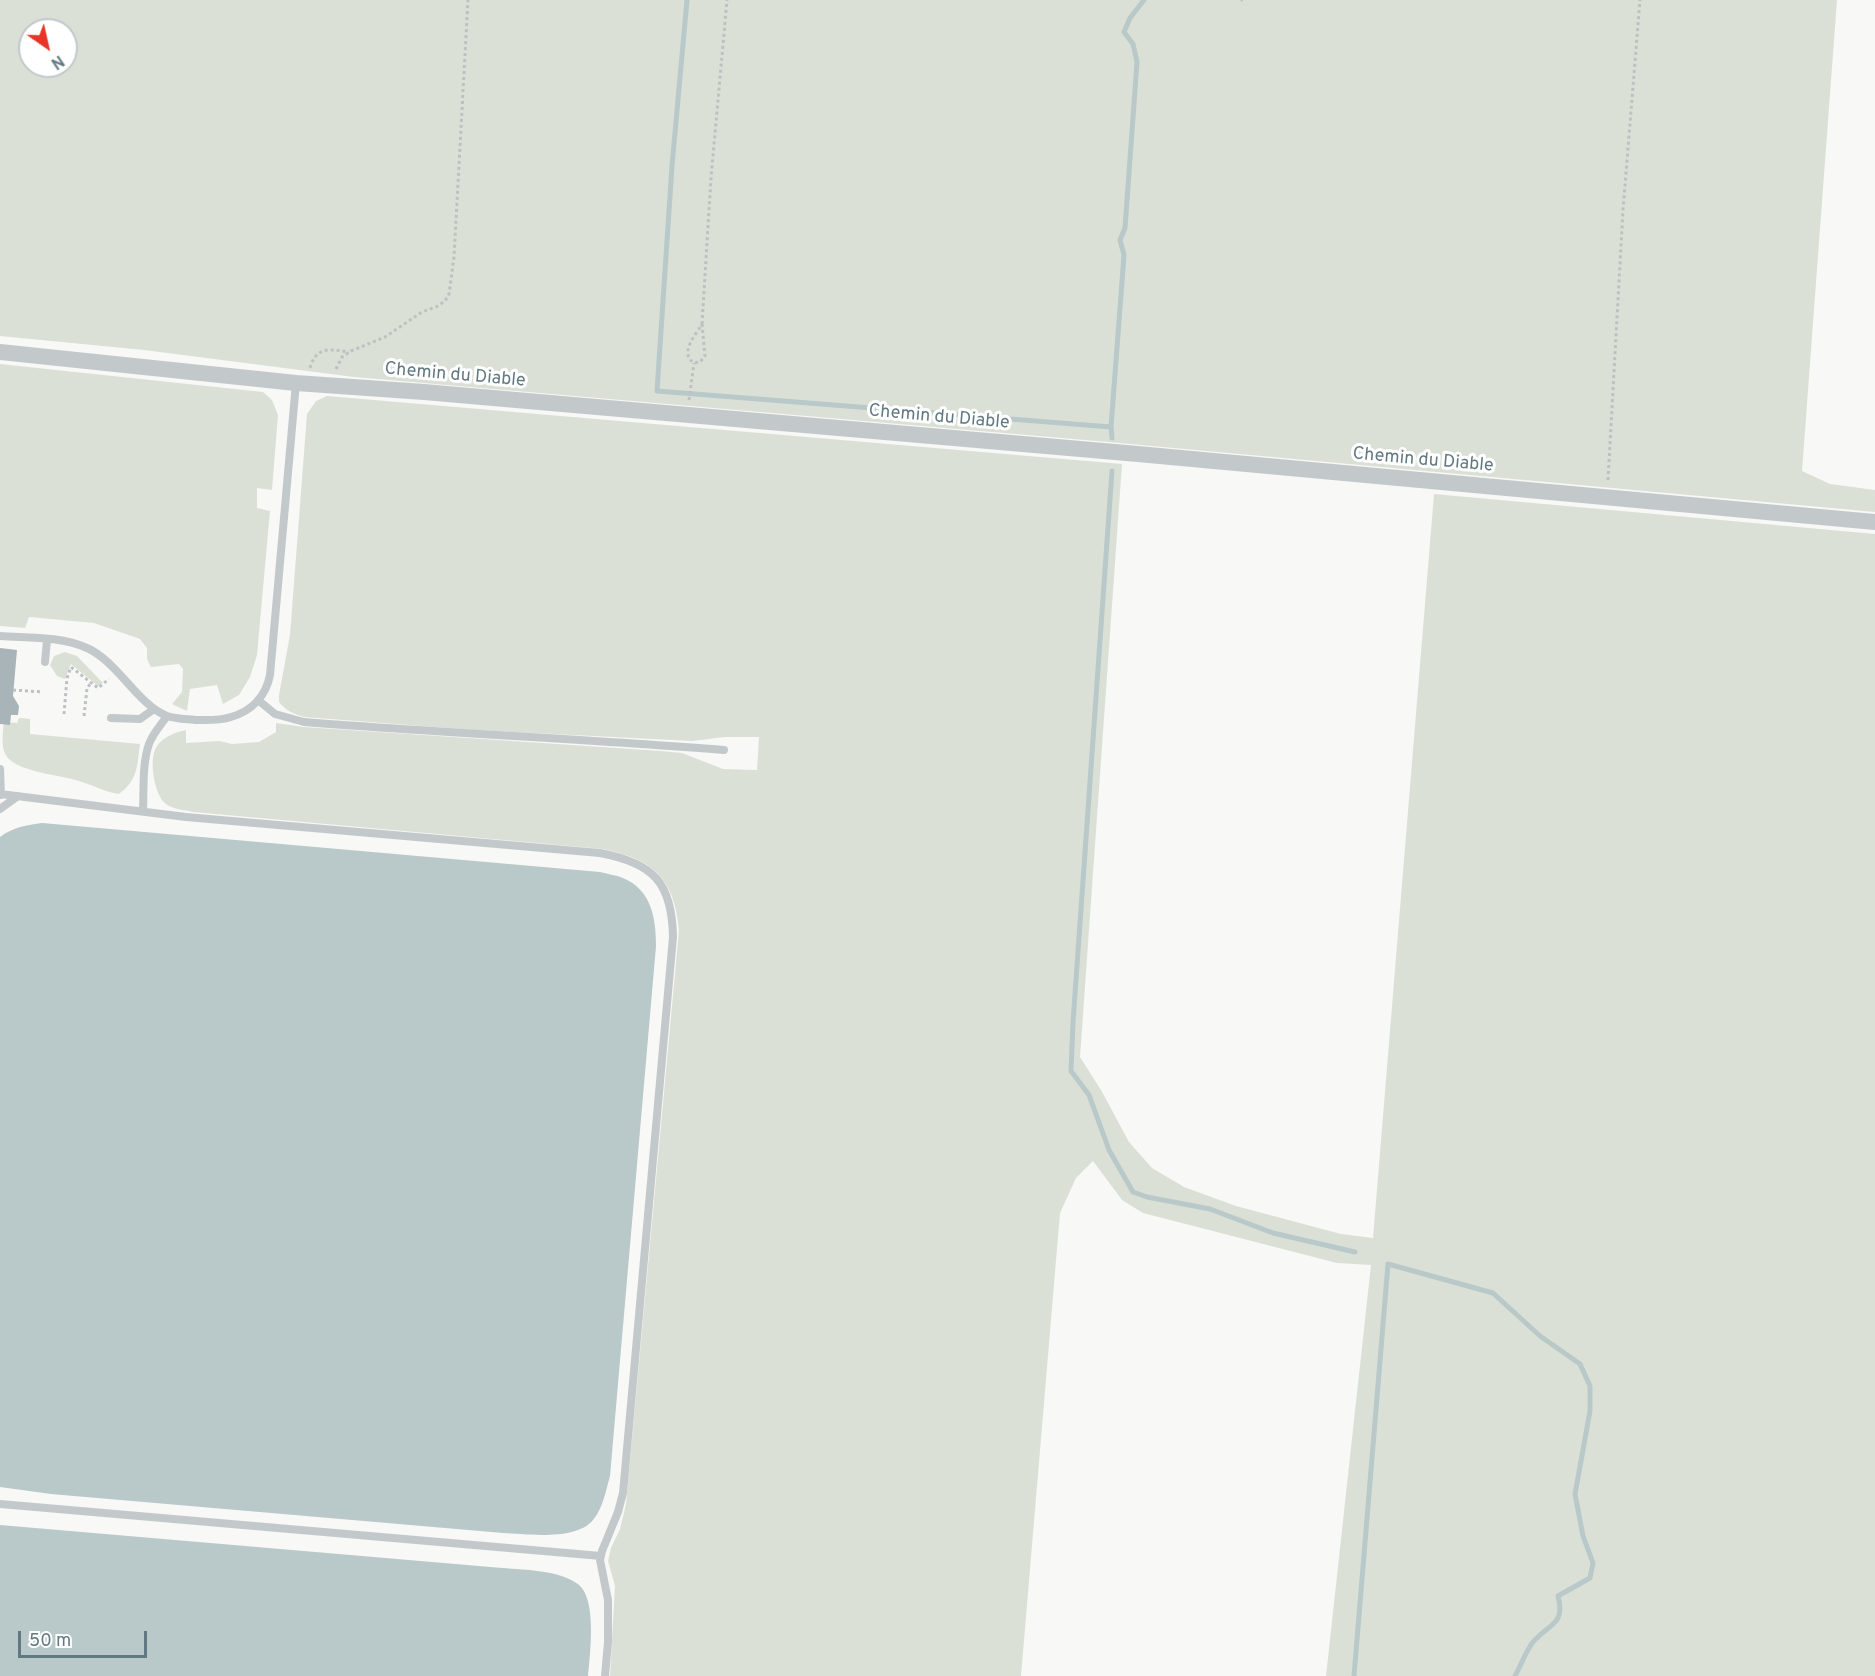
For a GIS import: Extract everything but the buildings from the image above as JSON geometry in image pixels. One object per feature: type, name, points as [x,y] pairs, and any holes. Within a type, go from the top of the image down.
[{"type":"street","name":"Chemin du Diable","points":[[0,352],[301,383],[424,392],[1875,522]]},
{"type":"lane","points":[[0,636],[67,641],[87,648],[102,657],[154,708],[167,716],[212,721],[226,719],[238,715],[258,700],[267,688],[270,675],[301,383]]},
{"type":"lane","points":[[45,662],[47,640]]},
{"type":"lane","points":[[258,700],[275,714],[304,722],[487,736],[576,738],[724,750]]},
{"type":"lane","points":[[111,718],[140,719],[154,708]]},
{"type":"lane","points":[[143,810],[149,744],[167,716]]},
{"type":"lane","points":[[0,770],[1,794],[186,817],[600,853],[635,862],[649,871],[665,890],[672,914],[673,937],[623,1493],[601,1556],[601,1570],[608,1600],[605,1676]]},
{"type":"lane","points":[[0,809],[18,796]]},
{"type":"lane","points":[[0,1504],[601,1556]]},
{"type":"path","points":[[336,386],[336,368],[342,357],[386,337],[422,312],[445,301],[449,294],[454,257],[468,0]]},
{"type":"path","points":[[702,324],[688,347],[689,360],[694,363],[700,362],[705,356],[702,324],[711,178],[727,0]]},
{"type":"path","points":[[1607,497],[1623,210],[1640,0]]},
{"type":"path","points":[[301,383],[314,357],[322,351],[334,349],[349,352]]},
{"type":"path","points":[[688,416],[694,363]]},
{"type":"path","points":[[64,714],[66,678],[71,667],[98,688],[104,683]]},
{"type":"path","points":[[84,716],[87,688],[92,683]]},
{"type":"path","points":[[13,690],[43,692]]},
{"type":"shaded area","points":[[0,0],[1837,0],[1802,471],[1830,484],[1875,490],[1875,512],[1108,442],[354,377],[144,350],[0,336]]},
{"type":"shaded area","points":[[0,364],[263,392],[272,400],[278,415],[272,490],[257,488],[257,508],[270,511],[257,655],[250,677],[239,695],[223,704],[217,685],[190,689],[187,711],[172,704],[182,692],[183,669],[179,664],[151,667],[147,659],[147,648],[140,639],[94,623],[29,617],[25,628],[0,626]]},
{"type":"shaded area","points":[[327,396],[1122,464],[1080,1057],[1129,1142],[1152,1168],[1184,1187],[1236,1206],[1341,1234],[1373,1238],[1434,494],[1875,534],[1875,1676],[1326,1676],[1371,1265],[1337,1263],[1143,1213],[1122,1200],[1093,1161],[1076,1178],[1060,1213],[1021,1676],[610,1676],[615,1586],[608,1561],[620,1529],[626,1504],[679,930],[672,897],[666,884],[648,865],[620,853],[603,849],[179,809],[166,804],[158,793],[153,767],[154,752],[157,746],[170,735],[186,730],[186,743],[259,742],[276,732],[276,723],[304,727],[682,753],[723,769],[757,770],[759,737],[725,737],[692,741],[474,730],[304,717],[284,708],[279,702],[279,695],[290,635],[307,414],[316,401]]},
{"type":"shaded area","points":[[65,652],[77,656],[103,683],[98,686],[71,664],[65,679],[57,676],[50,665],[54,656]]},
{"type":"shaded area","points":[[19,718],[30,719],[30,734],[140,744],[133,778],[119,794],[79,781],[21,767],[5,754],[3,741],[4,722],[17,723]]},
{"type":"shaded area","points":[[42,823],[600,872],[623,878],[640,890],[653,916],[656,946],[610,1476],[599,1510],[585,1527],[551,1535],[503,1533],[51,1494],[0,1487],[0,837],[15,829]]},
{"type":"shaded area","points":[[0,1525],[532,1570],[562,1576],[579,1585],[585,1592],[588,1603],[591,1628],[588,1676],[0,1676]]},
{"type":"waterway","points":[[687,0],[672,166],[657,391],[1111,427]]},
{"type":"waterway","points":[[1112,438],[1124,255],[1120,240],[1125,228],[1137,62],[1133,44],[1124,32],[1130,18],[1144,0]]},
{"type":"waterway","points":[[1112,471],[1071,1071],[1089,1095],[1109,1150],[1133,1192],[1147,1197],[1210,1209],[1273,1233],[1355,1252]]},
{"type":"waterway","points":[[1354,1676],[1388,1264],[1493,1293],[1540,1336],[1580,1364],[1590,1386],[1590,1411],[1575,1494],[1583,1536],[1593,1563],[1590,1578],[1558,1596],[1560,1606],[1558,1619],[1533,1642],[1515,1676]]}]
